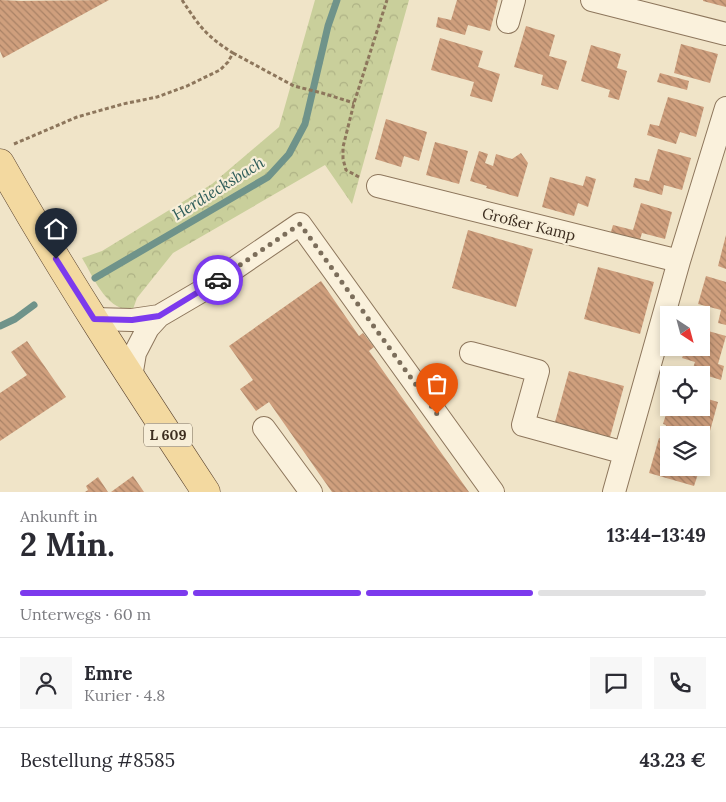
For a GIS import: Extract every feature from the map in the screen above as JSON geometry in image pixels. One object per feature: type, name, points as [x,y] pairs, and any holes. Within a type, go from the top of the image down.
[{"type":"main road","name":"L 609","points":[[4,155],[38,229],[130,377],[206,492]]},
{"type":"street","points":[[508,22],[514,0]]},
{"type":"street","points":[[592,0],[726,34]]},
{"type":"street","points":[[614,492],[679,261],[726,108]]},
{"type":"street","name":"Großer Kamp","points":[[378,186],[679,261]]},
{"type":"street","points":[[130,377],[135,353],[148,328],[159,316],[200,292],[300,224],[493,492]]},
{"type":"street","points":[[94,319],[132,320],[159,316]]},
{"type":"street","points":[[471,353],[538,371],[523,425],[625,453]]},
{"type":"street","points":[[264,428],[311,492]]},
{"type":"path","points":[[182,0],[201,29],[213,40],[233,53],[294,86],[354,103]]},
{"type":"path","points":[[378,186],[346,170],[343,159],[343,147],[354,103],[387,0]]},
{"type":"path","points":[[4,155],[77,117],[157,97],[187,86],[220,70],[233,53]]},
{"type":"green space","points":[[315,0],[409,0],[352,204],[325,165],[173,253],[137,298],[133,309],[124,309],[116,305],[102,292],[82,258],[102,251],[212,184],[279,127]]},
{"type":"building","points":[[0,0],[109,0],[3,58],[0,51]]},
{"type":"building","points":[[457,0],[498,0],[490,31],[468,25],[465,35],[436,27],[438,17],[451,20]]},
{"type":"building","points":[[703,0],[726,0],[726,7],[703,1]]},
{"type":"building","points":[[526,26],[555,35],[549,56],[567,61],[558,90],[541,85],[543,75],[514,67]]},
{"type":"building","points":[[440,38],[483,51],[478,67],[500,74],[492,102],[470,96],[474,82],[431,70]]},
{"type":"building","points":[[681,44],[718,54],[710,83],[674,73]]},
{"type":"building","points":[[591,45],[621,54],[617,68],[627,71],[619,100],[608,97],[610,90],[581,81]]},
{"type":"building","points":[[660,73],[689,81],[687,90],[657,82]]},
{"type":"building","points":[[668,97],[704,107],[696,137],[680,132],[676,144],[647,135],[650,124],[659,126]]},
{"type":"building","points":[[386,119],[427,132],[419,161],[404,156],[401,167],[375,159]]},
{"type":"building","points":[[435,142],[468,151],[459,184],[426,175]]},
{"type":"building","points":[[658,149],[691,158],[682,190],[664,185],[662,195],[633,187],[635,178],[649,181]]},
{"type":"building","points":[[479,151],[488,154],[485,163],[493,166],[496,154],[512,159],[521,153],[528,163],[518,197],[486,188],[487,186],[470,181]]},
{"type":"building","points":[[586,176],[596,179],[588,207],[578,203],[574,216],[542,207],[550,177],[583,186]]},
{"type":"building","points":[[641,203],[672,212],[665,239],[642,233],[639,243],[610,235],[613,225],[633,230]]},
{"type":"building","points":[[468,230],[533,249],[516,307],[452,288]]},
{"type":"building","points":[[726,235],[726,269],[718,266]]},
{"type":"building","points":[[598,267],[654,282],[640,334],[584,319]]},
{"type":"building","points":[[706,276],[726,282],[726,325],[718,323],[721,310],[698,304]]},
{"type":"building","points":[[321,281],[359,336],[363,333],[374,347],[369,351],[469,492],[332,492],[269,402],[256,411],[240,389],[253,380],[229,346]]},
{"type":"building","points":[[710,332],[726,336],[718,364],[724,366],[721,380],[710,377],[710,366],[694,366],[695,362],[682,358],[683,356],[710,356]]},
{"type":"building","points":[[27,341],[66,397],[0,441],[0,393],[27,375],[11,352]]},
{"type":"building","points":[[569,371],[624,386],[610,437],[555,422]]},
{"type":"building","points":[[710,400],[718,402],[710,431],[710,426],[666,426],[663,424],[666,416],[710,416]]},
{"type":"building","points":[[659,438],[660,476],[697,476],[694,486],[649,473]]},
{"type":"building","points":[[133,476],[144,492],[111,492]]},
{"type":"building","points":[[98,477],[108,492],[85,492],[88,490],[86,486]]},
{"type":"waterway","name":"Herdiecksbach","points":[[95,278],[268,177],[289,154],[305,124],[328,26],[337,0]]},
{"type":"waterway","name":"Herdiecksbach","points":[[0,326],[15,319],[34,305]]},
{"type":"way so far","points":[[218,280],[300,224],[437,414]]},
{"type":"route","points":[[56,259],[94,319],[132,320],[159,316],[218,280]]}]
